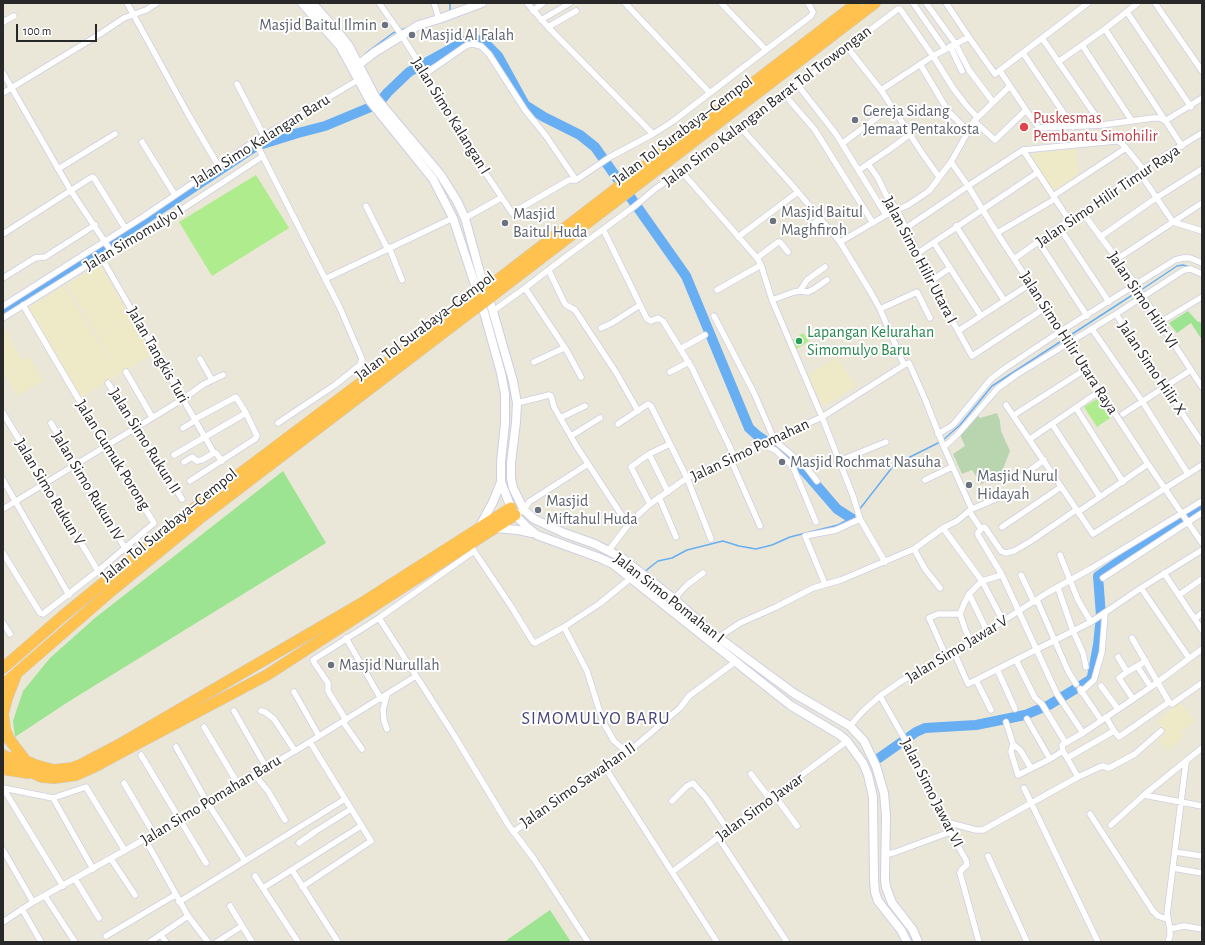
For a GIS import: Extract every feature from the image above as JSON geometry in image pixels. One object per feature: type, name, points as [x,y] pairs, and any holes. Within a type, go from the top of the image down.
[{"type":"highway","name":"Jalan Tol Surabaya–Gempol","points":[[3,668],[64,615],[201,503],[494,289],[857,3]]},
{"type":"highway","name":"Jalan Tol Surabaya–Gempol","points":[[625,187],[875,3]]},
{"type":"highway","name":"Jalan Tol Surabaya–Gempol","points":[[3,685],[110,592],[199,519],[470,307]]},
{"type":"highway","points":[[470,544],[480,526],[518,509]]},
{"type":"highway","points":[[3,748],[18,758],[54,770],[72,768],[80,765],[365,607],[470,544],[518,509]]},
{"type":"highway","points":[[3,769],[42,777],[62,778],[81,773],[267,675],[365,607]]},
{"type":"highway","points":[[16,673],[3,714],[5,730],[9,739],[25,760]]},
{"type":"highway","points":[[3,755],[33,774]]},
{"type":"main road","points":[[302,3],[340,46],[358,80],[379,108],[457,201],[466,218],[482,280],[493,311],[513,381],[517,403],[511,457],[511,478],[518,509]]},
{"type":"main road","points":[[312,3],[342,36],[349,46],[360,64],[373,100]]},
{"type":"main road","points":[[360,64],[399,32],[482,3]]},
{"type":"main road","points":[[436,176],[453,218],[484,312],[501,373],[505,394],[505,423],[500,462],[500,482],[493,502],[480,526]]},
{"type":"main road","points":[[500,482],[518,509],[527,527],[537,534]]},
{"type":"main road","name":"Jalan Simo Pomahan I","points":[[518,509],[534,519],[564,533],[610,548],[719,637],[792,692],[850,726],[864,741],[880,776],[885,802],[885,879],[889,895],[892,902],[913,930],[918,942]]},
{"type":"main road","points":[[493,528],[518,530],[537,534],[613,564],[782,699],[848,741],[863,763],[871,786],[874,809],[874,885],[878,901],[901,930],[905,941]]},
{"type":"main road","points":[[782,699],[792,692]]},
{"type":"street","points":[[127,3],[218,165]]},
{"type":"street","points":[[3,93],[124,18],[146,10],[157,3]]},
{"type":"street","name":"Jalan Simo Kalangan I","points":[[379,3],[399,32],[501,198],[512,212],[568,180],[576,180],[610,157],[672,122],[811,16],[813,12],[808,3]]},
{"type":"street","points":[[434,3],[439,17]]},
{"type":"street","points":[[527,3],[541,20],[653,134]]},
{"type":"street","points":[[533,11],[543,3]]},
{"type":"street","points":[[541,20],[570,3]]},
{"type":"street","points":[[625,3],[710,93]]},
{"type":"street","points":[[722,3],[766,50]]},
{"type":"street","points":[[913,3],[950,46],[993,102]]},
{"type":"street","points":[[926,3],[962,71]]},
{"type":"street","points":[[946,3],[968,37],[1010,86],[1037,126],[1042,128],[1073,127],[1102,125],[1153,118],[1160,118],[1165,121]]},
{"type":"street","points":[[997,72],[1088,3]]},
{"type":"street","points":[[1058,62],[1105,29],[1138,3]]},
{"type":"street","points":[[1155,3],[1202,71]]},
{"type":"street","name":"Jalan Simo Kalangan Barat Tol Trowongan","points":[[493,311],[549,271],[668,180],[682,172],[741,128],[897,9],[900,9],[933,56]]},
{"type":"street","points":[[548,27],[576,11]]},
{"type":"street","points":[[1127,12],[1191,106]]},
{"type":"street","points":[[3,22],[14,16]]},
{"type":"street","points":[[1105,29],[1182,146]]},
{"type":"street","points":[[881,90],[933,56],[968,37]]},
{"type":"street","points":[[1042,38],[1102,125]]},
{"type":"street","points":[[424,72],[466,46],[473,44],[481,46],[489,54],[526,110],[550,141],[576,180]]},
{"type":"street","points":[[1082,45],[1132,121]]},
{"type":"street","points":[[847,47],[881,90],[939,177]]},
{"type":"street","points":[[1023,53],[1073,127]]},
{"type":"street","points":[[933,56],[953,88],[976,119],[995,140],[1026,110]]},
{"type":"street","points":[[920,64],[948,111],[968,131]]},
{"type":"street","points":[[3,73],[71,191],[95,225],[110,250]]},
{"type":"street","name":"Jalan Simo Kalangan Baru","points":[[3,306],[125,228],[218,165],[358,80]]},
{"type":"street","points":[[237,84],[264,136]]},
{"type":"street","points":[[797,84],[842,143],[886,215]]},
{"type":"street","points":[[840,242],[886,215],[908,205],[929,190],[951,162],[976,119],[1010,86]]},
{"type":"street","points":[[784,94],[819,136],[872,223]]},
{"type":"street","points":[[1165,121],[1202,98]]},
{"type":"street","points":[[842,143],[891,107]]},
{"type":"street","points":[[741,128],[840,242],[880,309],[904,365],[910,365],[970,510],[981,528],[984,527],[986,529],[1001,552],[1006,553],[1014,551],[1031,542],[1124,482],[1148,464]]},
{"type":"street","name":"Jalan Simo Hilir Timur Raya","points":[[1014,259],[1059,227],[1083,213],[1141,171],[1202,133]]},
{"type":"street","points":[[58,169],[115,134]]},
{"type":"street","points":[[859,170],[909,134]]},
{"type":"street","points":[[906,228],[1023,150],[1119,141],[1126,148],[1172,222],[1202,231]]},
{"type":"street","points":[[142,142],[175,195]]},
{"type":"street","points":[[256,142],[340,308],[362,359],[360,365],[335,385],[278,423]]},
{"type":"street","points":[[996,233],[1054,197],[1126,148]]},
{"type":"street","points":[[1023,150],[1070,220]]},
{"type":"street","name":"Jalan Simomulyo I","points":[[3,318],[110,250],[167,219],[262,155]]},
{"type":"street","name":"Jalan Simo Hilir Utara Raya","points":[[951,162],[1148,464],[1202,543]]},
{"type":"street","name":"Jalan Simo Hilir Utara I","points":[[868,164],[878,178],[886,195],[897,210],[931,281],[972,356],[1046,308]]},
{"type":"street","points":[[1100,237],[1156,198],[1202,169]]},
{"type":"street","points":[[682,172],[761,264],[772,300],[822,417],[858,514],[885,562]]},
{"type":"street","points":[[918,253],[956,226],[1037,173]]},
{"type":"street","points":[[3,234],[93,177],[125,228]]},
{"type":"street","points":[[738,237],[798,192]]},
{"type":"street","points":[[466,218],[501,198]]},
{"type":"street","points":[[1117,259],[1202,203]]},
{"type":"street","points":[[366,206],[388,248],[402,280]]},
{"type":"street","name":"Jalan Simo Hilir VI","points":[[1083,213],[1139,291],[1202,387]]},
{"type":"street","points":[[325,279],[453,218]]},
{"type":"street","points":[[800,233],[820,219]]},
{"type":"street","points":[[3,278],[35,258],[45,257],[95,225]]},
{"type":"street","points":[[956,226],[1004,300]]},
{"type":"street","points":[[1059,227],[1109,302]]},
{"type":"street","points":[[603,229],[648,321],[658,318],[662,320],[689,362],[732,457],[760,526]]},
{"type":"street","points":[[1038,241],[1087,316]]},
{"type":"street","points":[[757,258],[778,242],[780,242],[788,252]]},
{"type":"street","points":[[934,243],[981,316]]},
{"type":"street","name":"Jalan Tangkis Turi","points":[[101,257],[205,438],[214,453],[216,453],[222,462]]},
{"type":"street","points":[[939,436],[953,425],[991,379],[1004,369],[1065,337],[1092,329],[1116,314],[1139,291],[1175,260],[1190,258],[1202,263]]},
{"type":"street","points":[[717,290],[761,264]]},
{"type":"street","points":[[800,291],[807,280],[825,267]]},
{"type":"street","points":[[931,281],[950,268]]},
{"type":"street","points":[[943,446],[957,435],[998,388],[1065,337],[1087,316],[1109,302],[1139,291],[1184,270],[1191,269],[1202,274]]},
{"type":"street","points":[[549,271],[564,302],[566,305],[575,310],[617,374],[638,411]]},
{"type":"street","points":[[772,300],[794,292],[808,292],[827,280]]},
{"type":"street","points":[[958,331],[1030,284]]},
{"type":"street","points":[[525,288],[581,377]]},
{"type":"street","points":[[880,309],[917,292],[930,318]]},
{"type":"street","points":[[1159,323],[1202,297]]},
{"type":"street","name":"Jalan Gumuk Porong","points":[[3,553],[42,614],[69,595],[154,522],[106,446],[23,305]]},
{"type":"street","points":[[601,328],[612,323],[640,305]]},
{"type":"street","name":"Jalan Simo Hilir X","points":[[1116,314],[1202,443]]},
{"type":"street","points":[[714,316],[754,393],[770,440],[807,468],[817,482]]},
{"type":"street","points":[[1092,329],[1142,401],[1188,474]]},
{"type":"street","points":[[680,349],[705,335]]},
{"type":"street","points":[[534,362],[564,348]]},
{"type":"street","points":[[200,359],[212,380]]},
{"type":"street","points":[[670,372],[689,362]]},
{"type":"street","name":"Jalan Simo Pomahan","points":[[610,548],[628,525],[650,504],[687,478],[822,417],[904,365]]},
{"type":"street","points":[[1014,415],[1086,369]]},
{"type":"street","points":[[1122,414],[1190,370]]},
{"type":"street","points":[[126,372],[152,417]]},
{"type":"street","points":[[3,509],[212,380],[223,376]]},
{"type":"street","name":"Jalan Simo Rukun II","points":[[108,383],[182,499]]},
{"type":"street","points":[[1030,439],[1100,391]]},
{"type":"street","points":[[517,403],[550,396],[560,418],[628,525]]},
{"type":"street","points":[[183,428],[236,397],[246,413],[257,436],[222,462],[190,481]]},
{"type":"street","points":[[618,424],[648,404],[650,405],[687,478],[711,538]]},
{"type":"street","points":[[1006,405],[1093,534],[1202,465]]},
{"type":"street","points":[[560,418],[585,406]]},
{"type":"street","points":[[1076,408],[1124,482]]},
{"type":"street","name":"Jalan Simo Rukun V","points":[[3,412],[98,571]]},
{"type":"street","points":[[174,456],[246,413]]},
{"type":"street","points":[[571,436],[600,418]]},
{"type":"street","name":"Jalan Simo Rukun IV","points":[[51,423],[125,548]]},
{"type":"street","points":[[1052,424],[1100,497]]},
{"type":"street","points":[[770,440],[768,447],[775,450],[793,467],[816,522]]},
{"type":"street","points":[[839,461],[886,442]]},
{"type":"street","points":[[650,504],[631,467],[649,454],[670,444]]},
{"type":"street","points":[[184,462],[192,457],[197,461],[202,460],[214,453]]},
{"type":"street","points":[[649,454],[668,492]]},
{"type":"street","points":[[1017,480],[1044,460]]},
{"type":"street","points":[[518,509],[588,464]]},
{"type":"street","points":[[925,480],[952,467]]},
{"type":"street","points":[[3,480],[69,595]]},
{"type":"street","points":[[1002,527],[1061,487]]},
{"type":"street","points":[[659,497],[676,537]]},
{"type":"street","points":[[719,637],[740,623],[825,584],[841,580],[914,549],[943,528],[957,521],[970,510],[996,499]]},
{"type":"street","name":"Jalan Simo Jawar V","points":[[850,726],[863,711],[880,696],[900,682],[954,652],[1036,601],[1183,514],[1202,501]]},
{"type":"street","points":[[1103,578],[1202,513]]},
{"type":"street","points":[[825,584],[805,536],[836,530],[858,514]]},
{"type":"street","points":[[943,528],[982,581],[1003,621]]},
{"type":"street","points":[[981,528],[978,535],[1002,575],[1020,611],[1036,650],[1059,696],[1083,733]]},
{"type":"street","points":[[362,749],[344,721],[328,691],[328,683],[313,660],[379,618],[470,544],[535,643],[564,627],[599,604],[631,578]]},
{"type":"street","points":[[914,549],[927,572],[940,588]]},
{"type":"street","points":[[954,652],[966,683],[968,684],[1091,622],[1141,588],[1202,550]]},
{"type":"street","points":[[1060,556],[1078,600],[1091,622]]},
{"type":"street","points":[[674,599],[687,585],[703,573]]},
{"type":"street","points":[[1164,574],[1202,630]]},
{"type":"street","points":[[970,641],[960,614],[969,594],[982,581],[1002,575]]},
{"type":"street","points":[[1021,575],[1036,601],[1068,671],[1079,688],[1119,737],[1169,702],[1173,704],[1202,683]]},
{"type":"street","points":[[1179,595],[1202,579]]},
{"type":"street","points":[[1058,588],[1073,631],[1083,653],[1086,667]]},
{"type":"street","points":[[1141,588],[1189,658]]},
{"type":"street","points":[[969,594],[987,631]]},
{"type":"street","points":[[1194,619],[1202,613]]},
{"type":"street","points":[[946,656],[929,618],[938,614],[960,614]]},
{"type":"street","points":[[1079,688],[1094,680],[1102,652],[1101,615]]},
{"type":"street","points":[[379,618],[454,735],[513,832],[534,858],[588,942]]},
{"type":"street","points":[[3,623],[10,634]]},
{"type":"street","points":[[564,627],[587,671],[603,722],[614,741],[627,752]]},
{"type":"street","points":[[346,638],[381,699]]},
{"type":"street","points":[[1132,638],[1169,702]]},
{"type":"street","points":[[1078,777],[1062,746],[1065,742],[1083,733],[1151,687],[1202,649]]},
{"type":"street","points":[[1118,657],[1127,672]]},
{"type":"street","points":[[1016,660],[1035,698],[1043,706],[1065,742]]},
{"type":"street","points":[[1133,699],[1119,678],[1146,661]]},
{"type":"street","name":"Jalan Simo Sawahan II","points":[[513,832],[606,769],[680,708],[689,696],[735,662]]},
{"type":"street","points":[[1137,666],[1151,687]]},
{"type":"street","points":[[997,669],[1015,709]]},
{"type":"street","name":"Jalan Simo Pomahan Baru","points":[[3,922],[33,902],[145,840],[295,751],[416,676]]},
{"type":"street","points":[[976,680],[991,710]]},
{"type":"street","points":[[1101,686],[1118,709]]},
{"type":"street","points":[[294,692],[319,736]]},
{"type":"street","points":[[387,695],[383,709],[387,729]]},
{"type":"street","name":"Jalan Simo Jawar VI","points":[[880,696],[967,862],[967,865],[960,873],[966,890],[979,942]]},
{"type":"street","points":[[234,711],[266,767]]},
{"type":"street","points":[[260,711],[265,712],[274,719],[295,751]]},
{"type":"street","points":[[1027,718],[1050,759]]},
{"type":"street","points":[[1006,722],[1013,744],[1012,755],[1018,775],[1064,751]]},
{"type":"street","points":[[204,727],[238,784]]},
{"type":"street","points":[[1067,758],[1114,731]]},
{"type":"street","points":[[946,822],[979,830],[1032,803],[1078,777],[1102,766],[1110,768],[1136,754],[1161,731]]},
{"type":"street","name":"Jalan Simo Jawar","points":[[672,872],[848,741]]},
{"type":"street","points":[[302,887],[367,845],[371,840],[310,742]]},
{"type":"street","points":[[1013,744],[1020,750],[1031,768]]},
{"type":"street","points":[[176,747],[207,802],[245,861]]},
{"type":"street","points":[[1111,825],[1144,795],[1202,748]]},
{"type":"street","points":[[141,755],[206,863]]},
{"type":"street","points":[[1168,942],[1170,929],[1167,914],[1176,852],[1186,762]]},
{"type":"street","points":[[606,769],[716,942]]},
{"type":"street","points":[[254,774],[268,791],[284,820]]},
{"type":"street","points":[[751,774],[797,826]]},
{"type":"street","points":[[124,783],[154,834]]},
{"type":"street","points":[[672,801],[687,786],[693,783],[706,798],[728,830]]},
{"type":"street","points":[[3,788],[53,798],[84,787],[87,788],[125,851]]},
{"type":"street","points":[[3,788],[63,886]]},
{"type":"street","points":[[1024,788],[1098,942]]},
{"type":"street","points":[[1144,795],[1202,806]]},
{"type":"street","points":[[53,798],[94,869]]},
{"type":"street","points":[[179,902],[345,799]]},
{"type":"street","points":[[299,843],[351,809]]},
{"type":"street","points":[[1090,814],[1153,911],[1158,916],[1167,919]]},
{"type":"street","points":[[263,888],[361,826]]},
{"type":"street","points":[[885,855],[950,832]]},
{"type":"street","points":[[718,837],[787,942]]},
{"type":"street","points":[[145,840],[179,902],[208,942]]},
{"type":"street","points":[[1176,852],[1202,856]]},
{"type":"street","points":[[4,854],[33,902]]},
{"type":"street","points":[[988,856],[1027,942]]},
{"type":"street","points":[[111,859],[134,896]]},
{"type":"street","points":[[1173,868],[1202,873]]},
{"type":"street","points":[[292,870],[335,941]]},
{"type":"street","points":[[255,876],[298,942]]},
{"type":"street","points":[[75,879],[99,918]]},
{"type":"street","points":[[106,936],[175,895]]},
{"type":"street","points":[[46,896],[76,942]]},
{"type":"street","points":[[230,906],[252,942]]},
{"type":"street","points":[[22,909],[41,942]]},
{"type":"street","points":[[150,942],[188,916]]},
{"type":"street","points":[[217,942],[241,923]]},
{"type":"street","points":[[1170,929],[1184,926],[1201,930]]},
{"type":"street","points":[[161,935],[166,942]]},
{"type":"shaded area","points":[[1076,149],[1077,176],[1053,194],[1032,163],[1031,154]]},
{"type":"shaded area","points":[[100,265],[130,316],[133,315],[155,353],[81,397],[28,308],[65,286],[110,361],[111,360],[98,338],[123,323],[122,321],[122,323],[98,337],[67,284]]},
{"type":"shaded area","points":[[3,325],[22,360],[28,356],[43,381],[17,396],[3,371]]},
{"type":"shaded area","points":[[837,357],[856,385],[831,402],[823,405],[806,376]]},
{"type":"shaded area","points":[[1180,703],[1195,721],[1181,732],[1185,736],[1168,751],[1158,740],[1166,733],[1158,721]]},
{"type":"green space","points":[[256,175],[289,228],[212,276],[179,222]]},
{"type":"green space","points":[[1188,311],[1197,321],[1202,323],[1202,340],[1191,323],[1177,333],[1169,323]]},
{"type":"green space","name":"Lapangan Kelurahan Simomulyo Baru","points":[[803,333],[809,341],[795,350],[790,342]]},
{"type":"green space","points":[[1097,399],[1110,418],[1097,427],[1084,407]]},
{"type":"green space","points":[[976,413],[980,418],[997,413],[1001,431],[1010,451],[1001,474],[981,484],[972,470],[962,474],[953,454],[965,446],[959,433]]},
{"type":"green space","points":[[283,471],[326,543],[68,702],[15,737],[13,721],[23,691],[50,658],[95,618]]},
{"type":"green space","points":[[550,910],[571,942],[504,942]]},
{"type":"waterway","points":[[450,3],[450,11]]},
{"type":"waterway","points":[[366,53],[393,33],[409,27]]},
{"type":"waterway","points":[[3,311],[56,278],[256,146],[325,126],[378,104],[409,72],[465,41],[475,39],[485,43],[498,56],[525,105],[544,117],[580,135],[595,147],[686,276],[749,428],[786,455],[805,472],[837,509],[851,518]]},
{"type":"waterway","points":[[1141,290],[1177,266],[1183,265],[1189,267]]},
{"type":"waterway","points":[[943,440],[960,425],[992,386],[1137,292]]},
{"type":"waterway","points":[[859,510],[894,465],[940,442]]},
{"type":"waterway","points":[[879,758],[916,732],[925,728],[976,725],[1025,715],[1049,705],[1090,680],[1092,677],[1098,645],[1101,616],[1098,576],[1163,531],[1202,508]]},
{"type":"waterway","points":[[644,572],[658,561],[672,558],[687,550],[723,541],[756,549],[772,545],[790,537],[838,525],[857,513]]},
{"type":"place","name":"Masjid Baitul Ilmin","points":[[385,25]]},
{"type":"place","name":"Masjid Al Falah","points":[[412,35]]},
{"type":"place","name":"Gereja Sidang Jemaat Pentakosta","points":[[855,120]]},
{"type":"place","name":"Puskesmas Pembantu Simohilir","points":[[1024,127]]},
{"type":"place","name":"Masjid Baitul Maghfiroh","points":[[773,221]]},
{"type":"place","name":"Masjid Baitul Huda","points":[[505,223]]},
{"type":"place","name":"Lapangan Kelurahan Simomulyo Baru","points":[[799,341]]},
{"type":"place","name":"Masjid Rochmat Nasuha","points":[[782,462]]},
{"type":"place","name":"Masjid Nurul Hidayah","points":[[969,485]]},
{"type":"place","name":"Masjid Miftahul Huda","points":[[538,510]]},
{"type":"place","name":"Masjid Nurullah","points":[[331,665]]},
{"type":"district","name":"SIMOMULYO BARU","points":[[596,719]]}]
